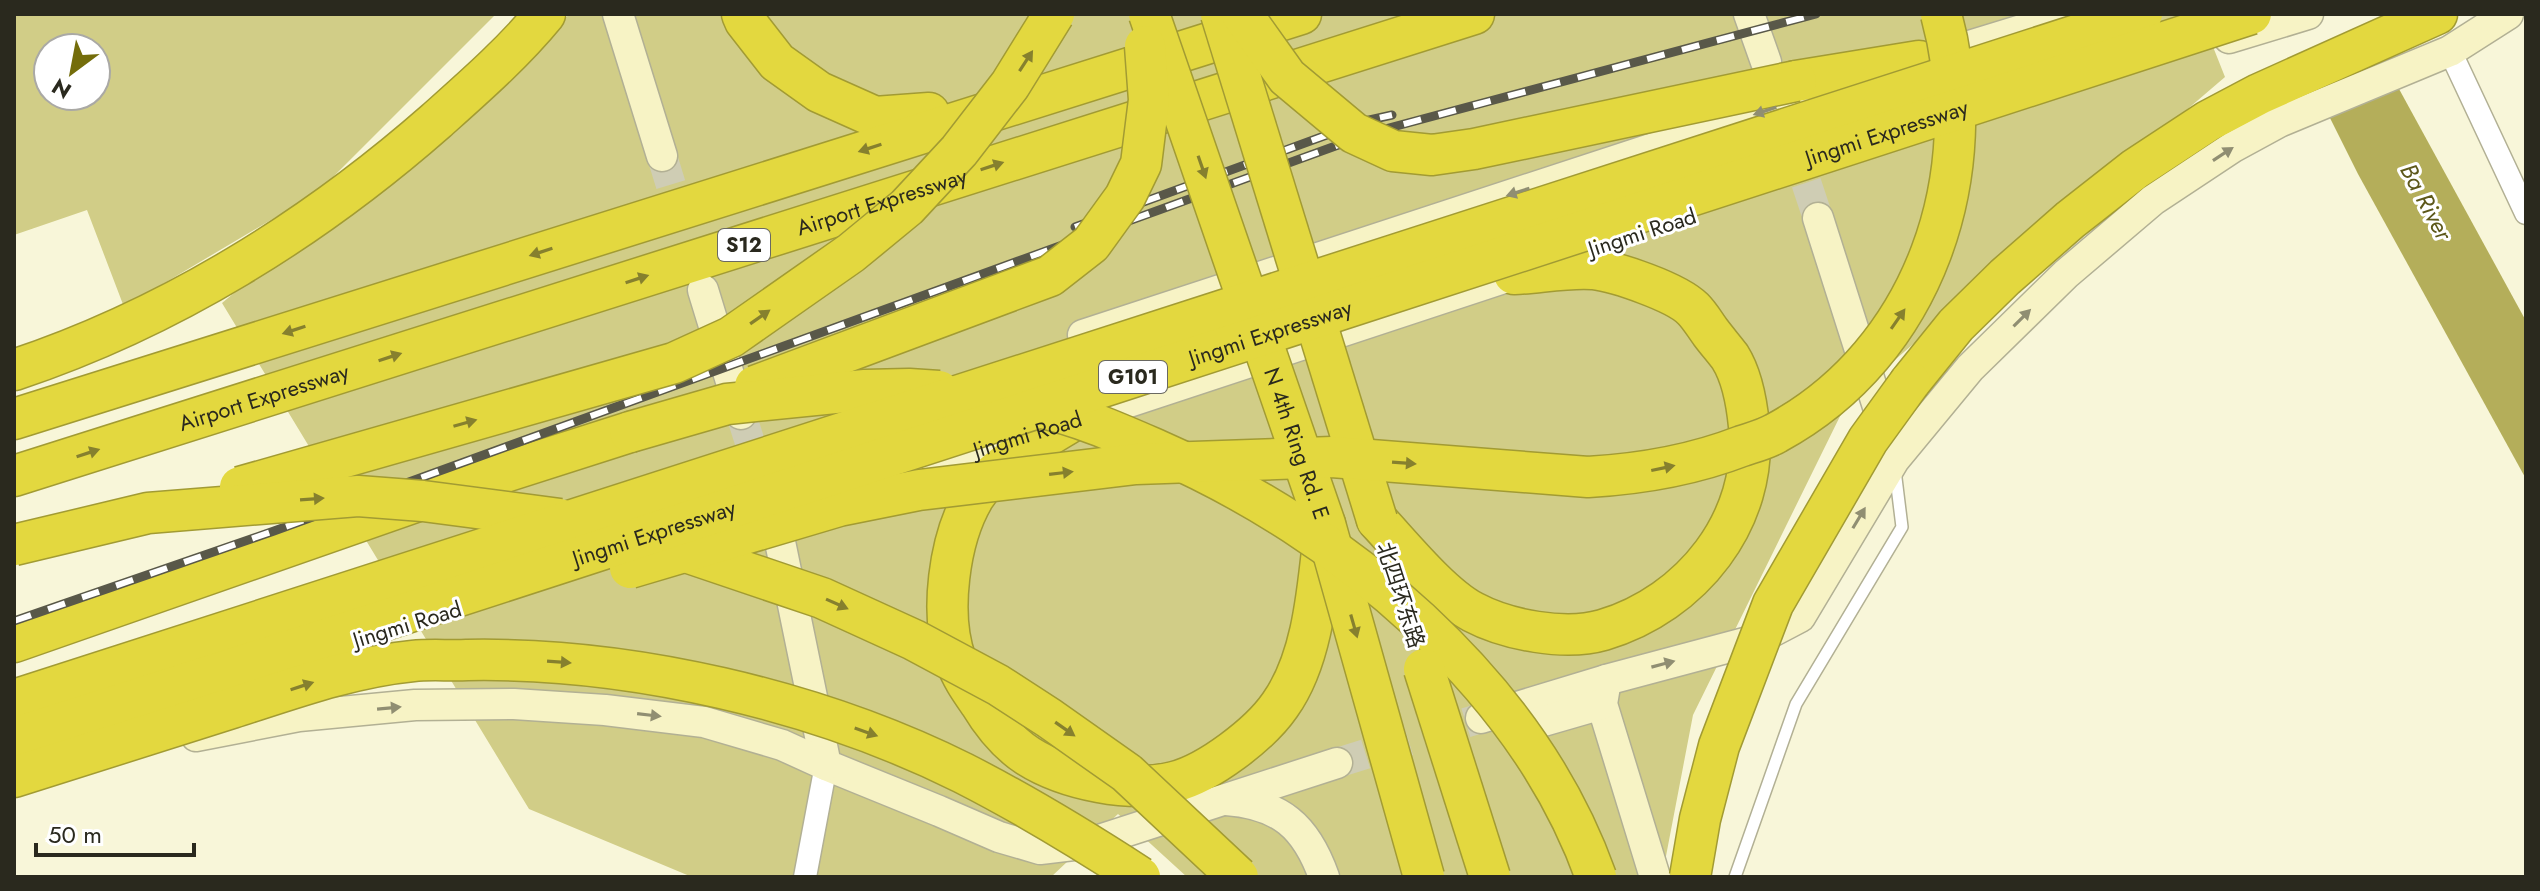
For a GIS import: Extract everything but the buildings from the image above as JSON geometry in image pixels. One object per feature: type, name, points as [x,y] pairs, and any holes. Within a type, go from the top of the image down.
[{"type":"highway","points":[[14,370],[68,352],[147,317],[294,230],[347,194],[416,138],[523,41],[545,14]]},
{"type":"highway","points":[[742,14],[777,62],[819,92],[875,117],[997,108]]},
{"type":"highway","points":[[14,545],[148,513],[674,363],[731,337],[851,253],[907,207],[959,151],[1002,96],[1041,39],[1054,14]]},
{"type":"highway","points":[[630,432],[1050,276],[1091,244],[1125,197],[1141,164],[1149,100],[1141,14]]},
{"type":"highway","name":"N 4th Ring Rd. E","points":[[1149,14],[1325,524],[1424,877]]},
{"type":"highway","points":[[1221,14],[1490,877]]},
{"type":"highway","points":[[1242,14],[1287,77],[1354,133],[1393,151],[1432,155],[1474,149],[1781,71],[1919,61]]},
{"type":"highway","name":"S12","points":[[14,419],[1301,14]]},
{"type":"highway","name":"Airport Expressway","points":[[14,476],[1474,14]]},
{"type":"highway","points":[[385,620],[452,616],[567,587],[839,506],[969,484],[1136,464],[1332,457],[1588,477],[1659,469],[1716,456],[1775,434],[1816,408],[1883,341],[1901,315],[1926,267],[1949,193],[1955,158],[1954,89],[1941,14]]},
{"type":"highway","name":"Jingmi Expressway","points":[[14,700],[2142,14]]},
{"type":"highway","name":"Jingmi Expressway","points":[[14,738],[2251,14]]},
{"type":"highway","points":[[1690,877],[1700,819],[1719,746],[1773,604],[1868,440],[1956,325],[2070,220],[2135,169],[2208,121],[2269,108],[2421,21]]},
{"type":"highway","points":[[1377,520],[1431,578],[1471,611],[1513,628],[1560,633],[1600,631],[1635,618],[1664,601],[1694,576],[1721,542],[1741,503],[1752,453],[1747,406],[1731,359],[1691,307],[1647,283],[1592,269],[1514,274]]},
{"type":"highway","points":[[14,642],[458,487],[727,404],[788,396],[909,389],[979,394],[1062,412],[1100,425],[1191,465],[1307,530],[1366,574],[1422,621],[1468,670],[1534,757],[1565,804],[1596,877]]},
{"type":"highway","points":[[1074,420],[1006,463],[975,495],[948,569],[948,618],[955,660],[968,685],[994,725],[1027,756],[1069,775],[1122,786],[1174,782],[1213,764],[1245,742],[1281,704],[1301,663],[1312,625],[1325,524]]},
{"type":"highway","points":[[148,513],[358,496],[423,501],[557,519],[625,533],[751,573],[822,598],[876,622],[998,685],[1127,773],[1238,877]]},
{"type":"highway","points":[[14,777],[331,677],[413,661],[519,659],[594,665],[660,675],[727,691],[798,709],[874,735],[962,773],[1040,815],[1140,877]]},
{"type":"main road","points":[[618,14],[662,156]]},
{"type":"main road","points":[[1749,14],[1781,71]]},
{"type":"main road","name":"G101","points":[[14,684],[1919,61],[2074,14]]},
{"type":"main road","name":"Jingmi Road","points":[[14,747],[1074,420],[2202,46],[2308,14]]},
{"type":"main road","points":[[1482,728],[1604,692],[1756,640],[1800,617],[1894,460],[1970,368],[2066,274],[2153,200],[2233,147],[2269,108],[2437,57],[2508,14]]},
{"type":"main road","points":[[1818,218],[1894,460]]},
{"type":"main road","points":[[703,290],[741,414]]},
{"type":"main road","points":[[778,532],[826,765]]},
{"type":"main road","points":[[1604,692],[1655,877]]},
{"type":"main road","points":[[14,791],[204,734],[299,716],[415,705],[514,704],[605,710],[704,722],[782,745],[999,837],[1040,849],[1090,843],[1220,800],[1340,770],[1301,789],[1294,801],[1291,822]]},
{"type":"main road","points":[[1220,800],[1253,802],[1291,822],[1314,850],[1324,877]]},
{"type":"street","points":[[2437,57],[2526,213]]},
{"type":"street","points":[[805,877],[826,765]]},
{"type":"lane","points":[[1735,877],[1796,704],[1902,527],[1894,460]]},
{"type":"shaded area","points":[[14,14],[496,14],[318,192],[124,307],[87,210],[14,235]]},
{"type":"shaded area","points":[[570,14],[2200,14],[2225,77],[1848,400],[1693,715],[1662,877],[1187,877],[1118,814],[1051,877],[692,877],[529,809],[222,303]]},
{"type":"water","name":"Ba River","points":[[2278,14],[2358,14],[2526,321],[2526,479],[2358,174]]},
{"type":"pier","points":[[2274,14],[2363,14],[2400,83],[2326,120]]},
{"type":"tunnel","points":[[1792,140],[1818,218]]},
{"type":"tunnel","points":[[662,156],[700,280]]},
{"type":"tunnel","points":[[741,414],[762,481]]},
{"type":"tunnel","points":[[1337,763],[1481,718]]},
{"type":"railway","points":[[14,621],[274,531],[1374,132],[1816,14]]},
{"type":"railway","points":[[1075,227],[1365,121],[1392,115]]}]
